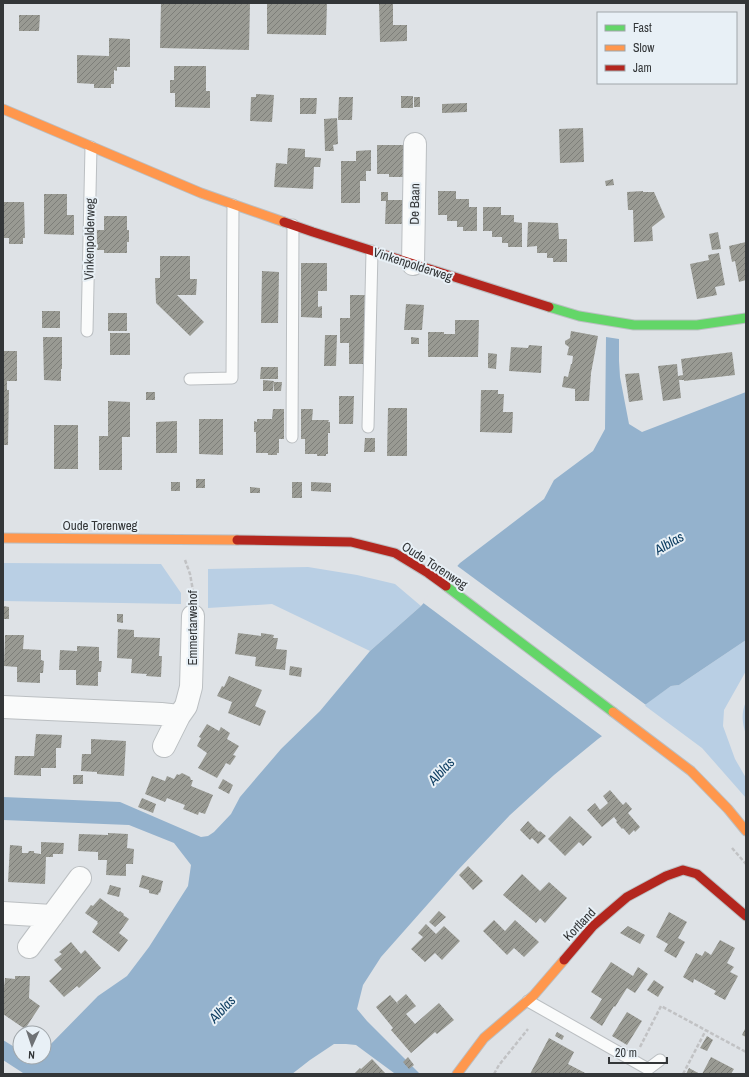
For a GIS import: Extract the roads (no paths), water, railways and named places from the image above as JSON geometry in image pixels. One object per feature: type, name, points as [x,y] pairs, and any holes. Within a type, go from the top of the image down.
[{"type":"street","name":"Vinkenpolderweg","points":[[3,109],[201,194],[372,251],[414,251],[571,314],[634,325],[697,325],[746,318]]},
{"type":"street","name":"De Baan","points":[[414,251],[415,144]]},
{"type":"street","name":"Oude Torenweg","points":[[3,538],[186,538],[351,542],[395,553],[428,573],[690,770],[728,809],[746,831]]},
{"type":"street","name":"Emmertarwehof","points":[[164,746],[179,716],[186,706],[191,687],[193,616]]},
{"type":"street","points":[[3,707],[179,716]]},
{"type":"street","name":"Kortland","points":[[457,1074],[484,1038],[528,1001],[592,926],[627,897],[666,876],[683,870],[697,874],[746,916]]},
{"type":"street","points":[[29,947],[80,878]]},
{"type":"street","points":[[3,913],[52,916]]},
{"type":"lane","name":"Vinkenpolderweg","points":[[87,331],[91,147]]},
{"type":"lane","points":[[190,379],[232,378],[233,205]]},
{"type":"lane","points":[[292,436],[293,225]]},
{"type":"lane","points":[[368,427],[372,251]]},
{"type":"lane","points":[[528,1001],[648,1069],[660,1060]]},
{"type":"water","name":"Alblas","points":[[606,337],[619,339],[620,377],[629,424],[642,432],[746,392],[746,640],[679,685],[671,686],[598,739],[554,775],[510,815],[458,870],[381,957],[363,985],[357,1009],[419,1073],[396,1074],[356,1045],[346,1044],[334,1044],[292,1074],[22,1074],[23,1073],[3,1060],[3,1040],[12,1046],[12,1065],[52,1065],[52,1043],[98,996],[127,976],[149,947],[188,886],[191,865],[174,843],[129,825],[3,820],[3,797],[120,802],[201,837],[208,836],[214,832],[231,814],[240,797],[281,749],[320,711],[370,651],[421,606],[460,563],[544,499],[554,480],[593,451],[605,429]]}]
